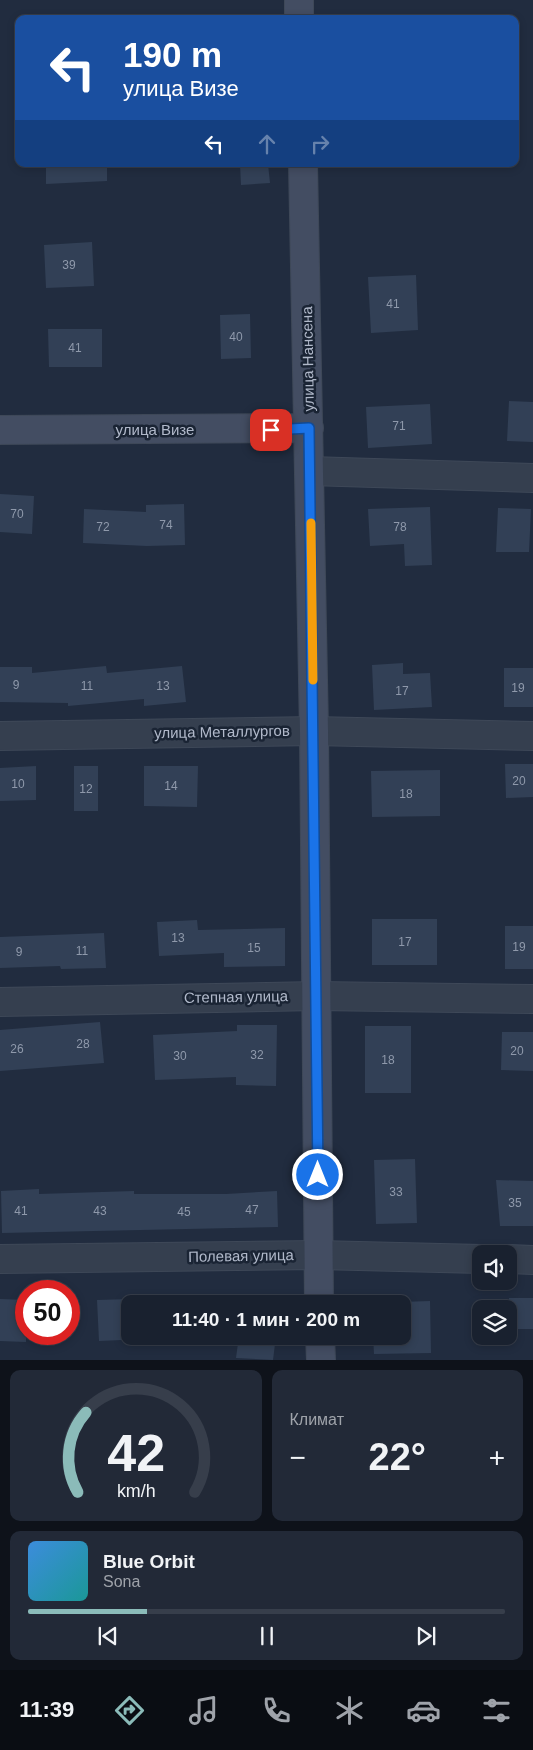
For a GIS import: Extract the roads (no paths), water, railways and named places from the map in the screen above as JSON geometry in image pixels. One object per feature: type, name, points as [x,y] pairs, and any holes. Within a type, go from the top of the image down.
[{"type":"main road","points":[[299,0],[299,15]]},
{"type":"main road","name":"улица Нансена","points":[[303,167],[314,731],[319,1295]]},
{"type":"main road","name":"улица Визе","points":[[0,430],[309,428]]},
{"type":"main road","points":[[320,1345],[321,1360]]},
{"type":"street","points":[[310,470],[533,478]]},
{"type":"street","name":"улица Металлургов","points":[[0,736],[314,731],[533,736]]},
{"type":"street","name":"Степная улица","points":[[0,1002],[317,996],[533,999]]},
{"type":"street","name":"Полевая улица","points":[[0,1258],[318,1255],[472,1259]]},
{"type":"street","points":[[517,1260],[533,1260]]}]
